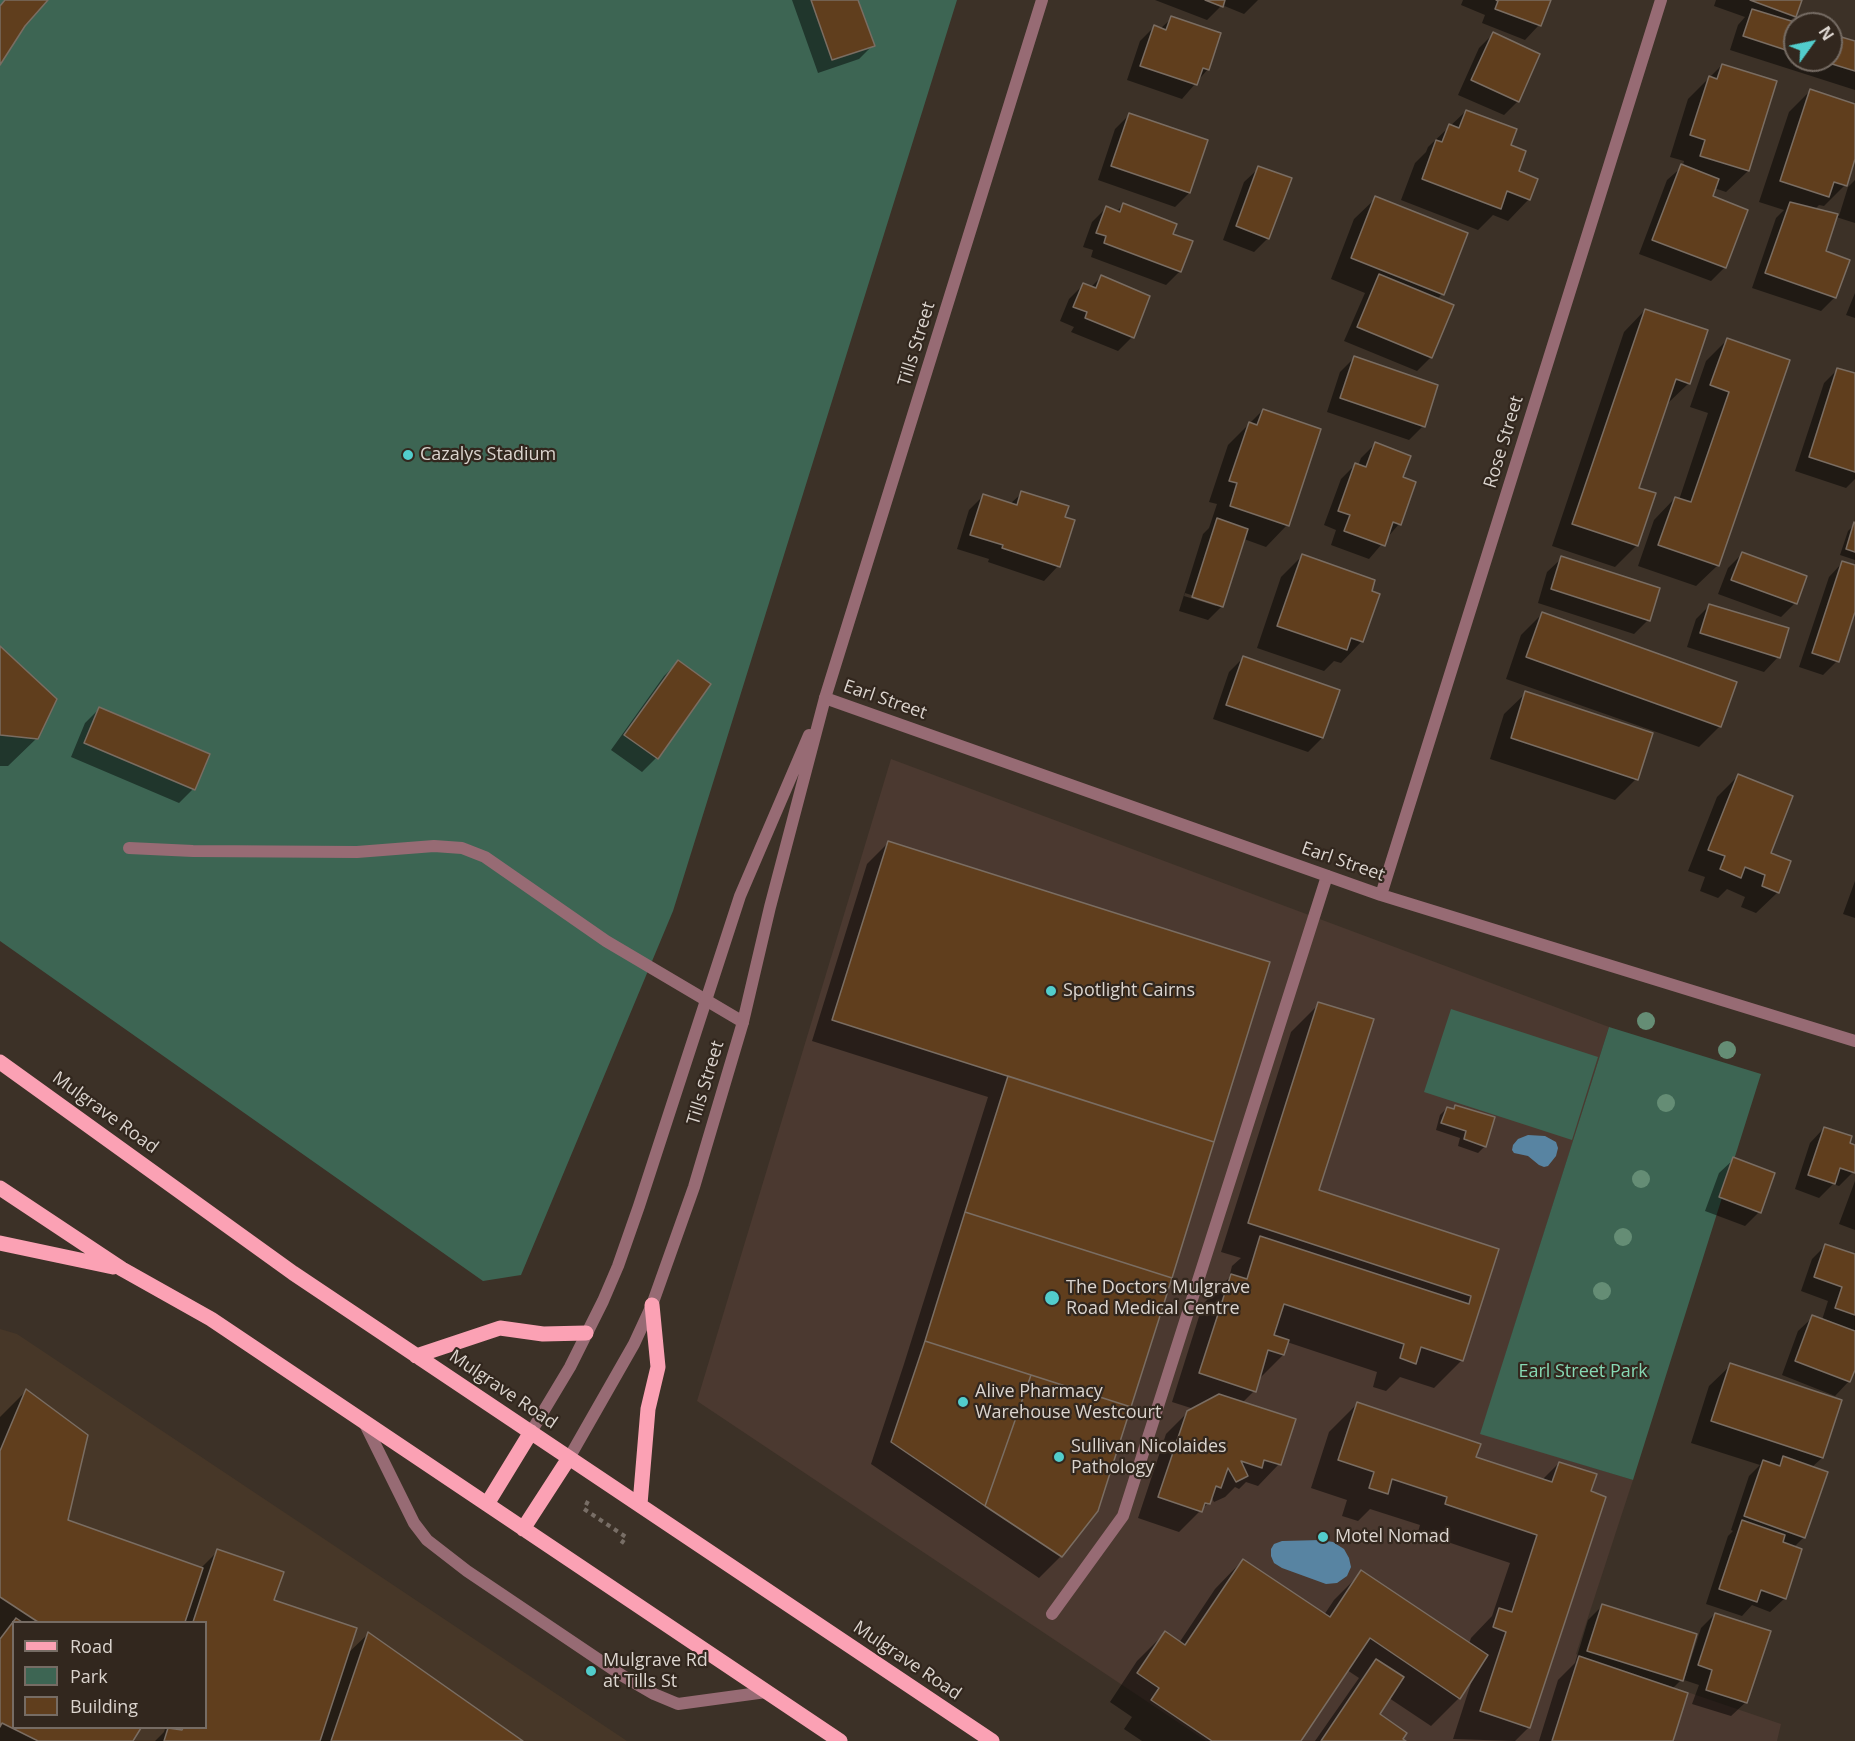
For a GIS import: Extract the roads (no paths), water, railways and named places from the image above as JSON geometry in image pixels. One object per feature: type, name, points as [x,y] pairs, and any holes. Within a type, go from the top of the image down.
[{"type":"main road","name":"Mulgrave Road","points":[[0,1062],[293,1273],[992,1741]]},
{"type":"main road","points":[[0,1188],[122,1269],[211,1319],[840,1741]]},
{"type":"main road","points":[[0,1243],[122,1269]]},
{"type":"main road","points":[[640,1504],[648,1409],[658,1367],[652,1305]]},
{"type":"main road","points":[[416,1356],[500,1328],[543,1334],[586,1334]]},
{"type":"main road","points":[[487,1504],[531,1432]]},
{"type":"main road","points":[[523,1529],[569,1458]]},
{"type":"street","name":"Tills Street","points":[[569,1458],[634,1344],[652,1305],[694,1187],[743,1022],[770,907],[825,698],[1042,0]]},
{"type":"street","name":"Rose Street","points":[[1381,895],[1661,0]]},
{"type":"street","name":"Tills Street","points":[[531,1432],[570,1367],[618,1266],[740,896],[825,698]]},
{"type":"street","name":"Earl Street","points":[[825,698],[1381,895],[1855,1041]]},
{"type":"street","points":[[129,848],[193,852],[357,852],[434,846],[462,848],[484,857],[606,941],[743,1022]]},
{"type":"street","points":[[1052,1614],[1123,1516],[1328,876]]},
{"type":"street","points":[[363,1420],[414,1523],[427,1540],[467,1571],[623,1676],[654,1694],[678,1704],[766,1692]]},
{"type":"water","points":[[1528,1135],[1545,1136],[1556,1142],[1558,1148],[1556,1156],[1548,1166],[1539,1165],[1528,1156],[1514,1153],[1512,1150],[1518,1139]]},
{"type":"water","points":[[1282,1541],[1333,1542],[1344,1549],[1349,1558],[1351,1567],[1347,1576],[1337,1583],[1326,1584],[1282,1568],[1274,1563],[1271,1556],[1274,1544]]},
{"type":"place","name":"Cazalys Stadium","points":[[408,455]]},
{"type":"place","name":"Spotlight Cairns","points":[[1051,991]]},
{"type":"place","name":"The Doctors Mulgrave Road Medical Centre","points":[[1052,1298]]},
{"type":"place","name":"Alive Pharmacy Warehouse Westcourt","points":[[963,1402]]},
{"type":"place","name":"Sullivan Nicolaides Pathology","points":[[1059,1457]]},
{"type":"place","name":"Motel Nomad","points":[[1323,1537]]},
{"type":"place","name":"Mulgrave Rd at Tills St","points":[[591,1671]]},
{"type":"park label","name":"Earl Street Park","points":[[1583,1372]]}]
